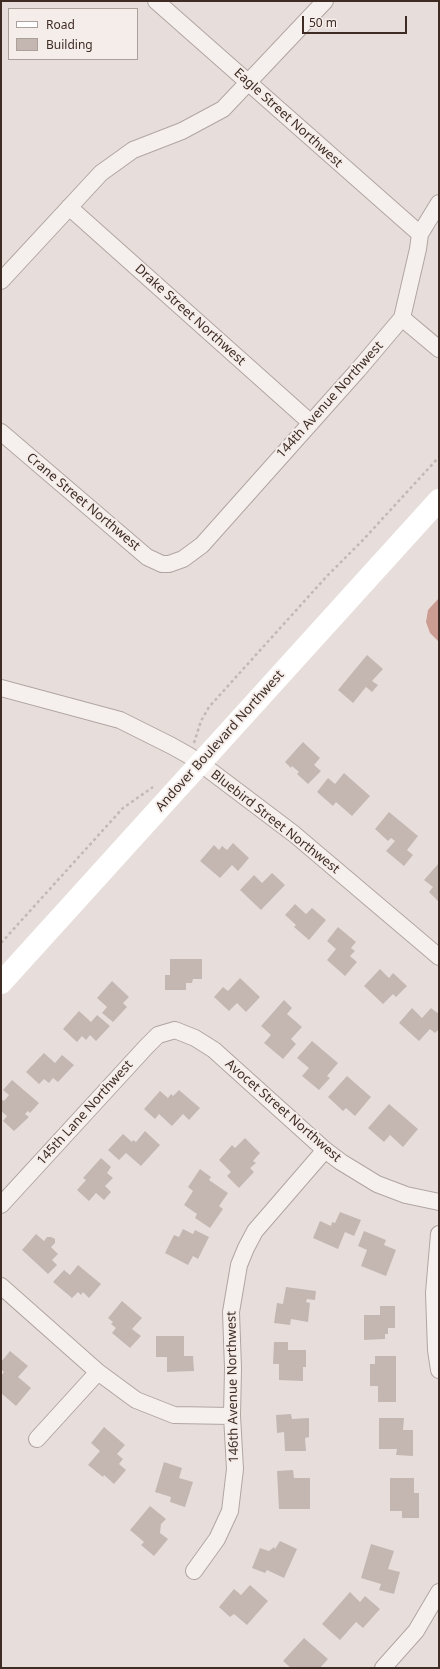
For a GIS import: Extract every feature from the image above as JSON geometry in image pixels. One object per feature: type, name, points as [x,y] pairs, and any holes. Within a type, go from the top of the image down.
[{"type":"street","name":"Eagle Street Northwest","points":[[156,1],[420,234]]},
{"type":"street","points":[[1,281],[101,173],[133,150],[182,131],[223,109],[325,1]]},
{"type":"street","name":"144th Avenue Northwest","points":[[169,564],[183,559],[202,545],[402,318],[418,250],[420,234],[439,203]]},
{"type":"street","name":"Drake Street Northwest","points":[[69,207],[311,423]]},
{"type":"street","points":[[402,318],[439,349]]},
{"type":"street","name":"Crane Street Northwest","points":[[1,432],[147,557],[162,564],[169,564]]},
{"type":"street","name":"Andover Boulevard Northwest","points":[[1,983],[439,500]]},
{"type":"street","name":"Bluebird Street Northwest","points":[[1,688],[120,720],[172,746],[200,763],[294,834],[439,957]]},
{"type":"street","name":"Avocet Street Northwest","points":[[174,1030],[195,1038],[214,1050],[325,1150],[341,1162],[377,1184],[406,1195],[439,1202]]},
{"type":"street","name":"145th Lane Northwest","points":[[1,1205],[146,1047],[158,1035],[174,1030]]},
{"type":"street","name":"146th Avenue Northwest","points":[[194,1572],[217,1539],[230,1511],[235,1469],[232,1416],[233,1368],[231,1312],[239,1265],[255,1231],[325,1150]]},
{"type":"street","points":[[439,1234],[434,1293],[436,1350],[439,1370]]},
{"type":"street","points":[[1,1286],[98,1372],[136,1400],[174,1415],[232,1416]]},
{"type":"street","points":[[37,1440],[98,1372]]},
{"type":"street","points":[[383,1668],[416,1631],[439,1592]]},
{"type":"path","points":[[194,743],[201,721],[209,707],[327,576],[363,540],[439,457]]},
{"type":"path","points":[[1,944],[124,808],[155,786]]},
{"type":"shaded area","points":[[439,598],[439,642],[430,633],[426,622],[428,610]]},
{"type":"building","points":[[367,655],[383,669],[372,681],[378,685],[372,692],[366,687],[353,703],[338,690]]},
{"type":"building","points":[[303,742],[320,758],[314,765],[321,771],[308,784],[297,774],[299,772],[292,766],[291,768],[285,762]]},
{"type":"building","points":[[344,773],[370,796],[352,816],[336,802],[333,806],[317,792],[328,778],[335,784]]},
{"type":"building","points":[[389,812],[418,836],[407,850],[413,855],[404,866],[386,851],[395,841],[391,838],[388,841],[375,829]]},
{"type":"building","points":[[233,843],[249,858],[238,871],[232,865],[220,878],[200,861],[214,845],[219,850],[222,846],[227,850]]},
{"type":"building","points":[[439,863],[439,902],[429,892],[433,887],[424,880]]},
{"type":"building","points":[[272,873],[285,885],[261,910],[240,890],[254,875],[262,883]]},
{"type":"building","points":[[295,904],[306,914],[312,908],[326,920],[309,940],[294,927],[296,925],[285,915]]},
{"type":"building","points":[[338,927],[356,942],[351,948],[355,951],[350,956],[357,962],[345,976],[327,960],[336,949],[327,941]]},
{"type":"building","points":[[170,959],[202,959],[202,979],[193,979],[192,983],[186,983],[186,990],[165,990],[165,975],[170,975]]},
{"type":"building","points":[[380,969],[389,978],[393,973],[407,986],[396,997],[393,994],[383,1004],[364,986]]},
{"type":"building","points":[[240,978],[260,997],[246,1012],[237,1003],[229,1011],[214,997],[223,987],[228,991]]},
{"type":"building","points":[[112,981],[129,997],[123,1003],[127,1007],[113,1022],[102,1013],[107,1007],[97,998]]},
{"type":"building","points":[[284,1000],[292,1008],[287,1014],[302,1027],[291,1039],[296,1044],[283,1059],[264,1043],[271,1035],[261,1026]]},
{"type":"building","points":[[412,1008],[422,1018],[431,1008],[439,1014],[439,1029],[435,1033],[430,1029],[419,1041],[399,1023]]},
{"type":"building","points":[[79,1011],[91,1022],[97,1015],[110,1026],[96,1041],[90,1035],[86,1040],[82,1036],[77,1042],[63,1029]]},
{"type":"building","points":[[312,1041],[338,1063],[327,1076],[330,1078],[319,1090],[302,1076],[309,1068],[297,1058]]},
{"type":"building","points":[[44,1053],[55,1063],[62,1055],[74,1065],[58,1082],[53,1078],[49,1083],[44,1079],[39,1084],[26,1072]]},
{"type":"building","points":[[347,1076],[371,1097],[355,1116],[346,1108],[343,1111],[328,1097]]},
{"type":"building","points":[[12,1080],[39,1103],[30,1113],[28,1111],[25,1114],[29,1117],[14,1131],[3,1121],[7,1116],[1,1111],[1,1099],[4,1101],[9,1095],[3,1090]]},
{"type":"building","points":[[179,1090],[200,1108],[189,1120],[183,1114],[172,1126],[159,1114],[155,1119],[144,1109],[160,1091],[168,1098],[171,1094],[173,1096]]},
{"type":"building","points":[[389,1104],[418,1129],[403,1147],[390,1135],[384,1142],[368,1128]]},
{"type":"building","points":[[145,1131],[160,1145],[141,1166],[126,1153],[119,1160],[108,1150],[123,1134],[132,1142],[133,1140],[136,1142]]},
{"type":"building","points":[[245,1138],[260,1153],[253,1161],[256,1163],[250,1168],[254,1172],[239,1188],[227,1176],[231,1172],[219,1160],[232,1145],[235,1148]]},
{"type":"building","points":[[101,1158],[111,1167],[107,1173],[113,1178],[105,1186],[111,1192],[104,1200],[96,1193],[89,1201],[77,1190],[86,1180],[83,1178]]},
{"type":"building","points":[[200,1169],[211,1177],[209,1180],[228,1193],[219,1206],[223,1209],[210,1228],[195,1218],[197,1214],[184,1205],[193,1191],[188,1187]]},
{"type":"building","points":[[340,1212],[361,1220],[354,1236],[345,1232],[338,1249],[313,1238],[320,1221],[331,1226],[332,1222],[335,1223]]},
{"type":"building","points":[[183,1229],[193,1234],[195,1230],[209,1237],[198,1259],[193,1256],[188,1265],[165,1253],[174,1235],[179,1237]]},
{"type":"building","points":[[364,1231],[386,1240],[384,1245],[396,1250],[386,1276],[361,1266],[367,1250],[358,1246]]},
{"type":"building","points":[[36,1234],[44,1241],[47,1237],[55,1239],[55,1243],[51,1247],[58,1254],[52,1260],[57,1265],[48,1274],[22,1250]]},
{"type":"building","points":[[78,1265],[101,1284],[89,1298],[83,1292],[81,1295],[78,1292],[72,1298],[53,1282],[64,1270],[70,1275]]},
{"type":"building","points":[[286,1287],[316,1291],[315,1300],[307,1299],[306,1302],[310,1303],[308,1322],[291,1319],[290,1325],[274,1323],[277,1303],[283,1304]]},
{"type":"building","points":[[122,1301],[142,1318],[132,1329],[141,1336],[130,1348],[112,1333],[116,1328],[111,1324],[113,1322],[108,1318]]},
{"type":"building","points":[[380,1306],[395,1306],[395,1328],[388,1328],[388,1334],[385,1334],[385,1339],[364,1340],[364,1315],[380,1315]]},
{"type":"building","points":[[156,1336],[184,1336],[184,1356],[193,1356],[194,1371],[167,1372],[167,1357],[156,1357]]},
{"type":"building","points":[[274,1342],[288,1342],[288,1350],[306,1350],[306,1367],[303,1367],[303,1381],[279,1380],[279,1364],[273,1364]]},
{"type":"building","points":[[10,1351],[28,1366],[18,1377],[31,1388],[16,1406],[1,1393],[1,1376],[4,1372],[1,1369],[1,1362]]},
{"type":"building","points":[[375,1356],[396,1356],[396,1402],[378,1402],[378,1386],[370,1386],[370,1364],[375,1364]]},
{"type":"building","points":[[291,1414],[292,1419],[309,1418],[309,1437],[305,1438],[306,1451],[285,1451],[284,1432],[277,1433],[276,1415]]},
{"type":"building","points":[[379,1418],[404,1418],[403,1430],[413,1430],[413,1456],[396,1455],[397,1449],[379,1449]]},
{"type":"building","points":[[104,1427],[125,1445],[117,1454],[123,1459],[119,1464],[126,1470],[114,1484],[104,1475],[103,1477],[88,1465],[100,1451],[91,1443]]},
{"type":"building","points":[[164,1462],[182,1468],[179,1478],[193,1482],[185,1507],[170,1502],[171,1497],[155,1492]]},
{"type":"building","points":[[293,1470],[294,1478],[310,1478],[310,1509],[279,1509],[277,1471]]},
{"type":"building","points":[[390,1478],[414,1478],[414,1493],[419,1493],[419,1518],[402,1518],[402,1511],[390,1511]]},
{"type":"building","points":[[150,1506],[166,1519],[161,1524],[160,1533],[168,1539],[154,1556],[141,1545],[144,1542],[130,1530]]},
{"type":"building","points":[[280,1541],[297,1549],[284,1578],[267,1570],[265,1573],[252,1568],[260,1548],[269,1551],[274,1547],[275,1549]]},
{"type":"building","points":[[371,1544],[394,1551],[388,1569],[400,1572],[394,1594],[379,1590],[381,1584],[361,1578]]},
{"type":"building","points":[[250,1585],[268,1601],[247,1625],[234,1614],[230,1617],[219,1607],[234,1589],[241,1595]]},
{"type":"building","points":[[350,1592],[360,1602],[365,1596],[380,1609],[363,1628],[356,1622],[340,1640],[322,1624]]},
{"type":"building","points":[[304,1638],[328,1659],[320,1668],[291,1668],[283,1661]]}]
